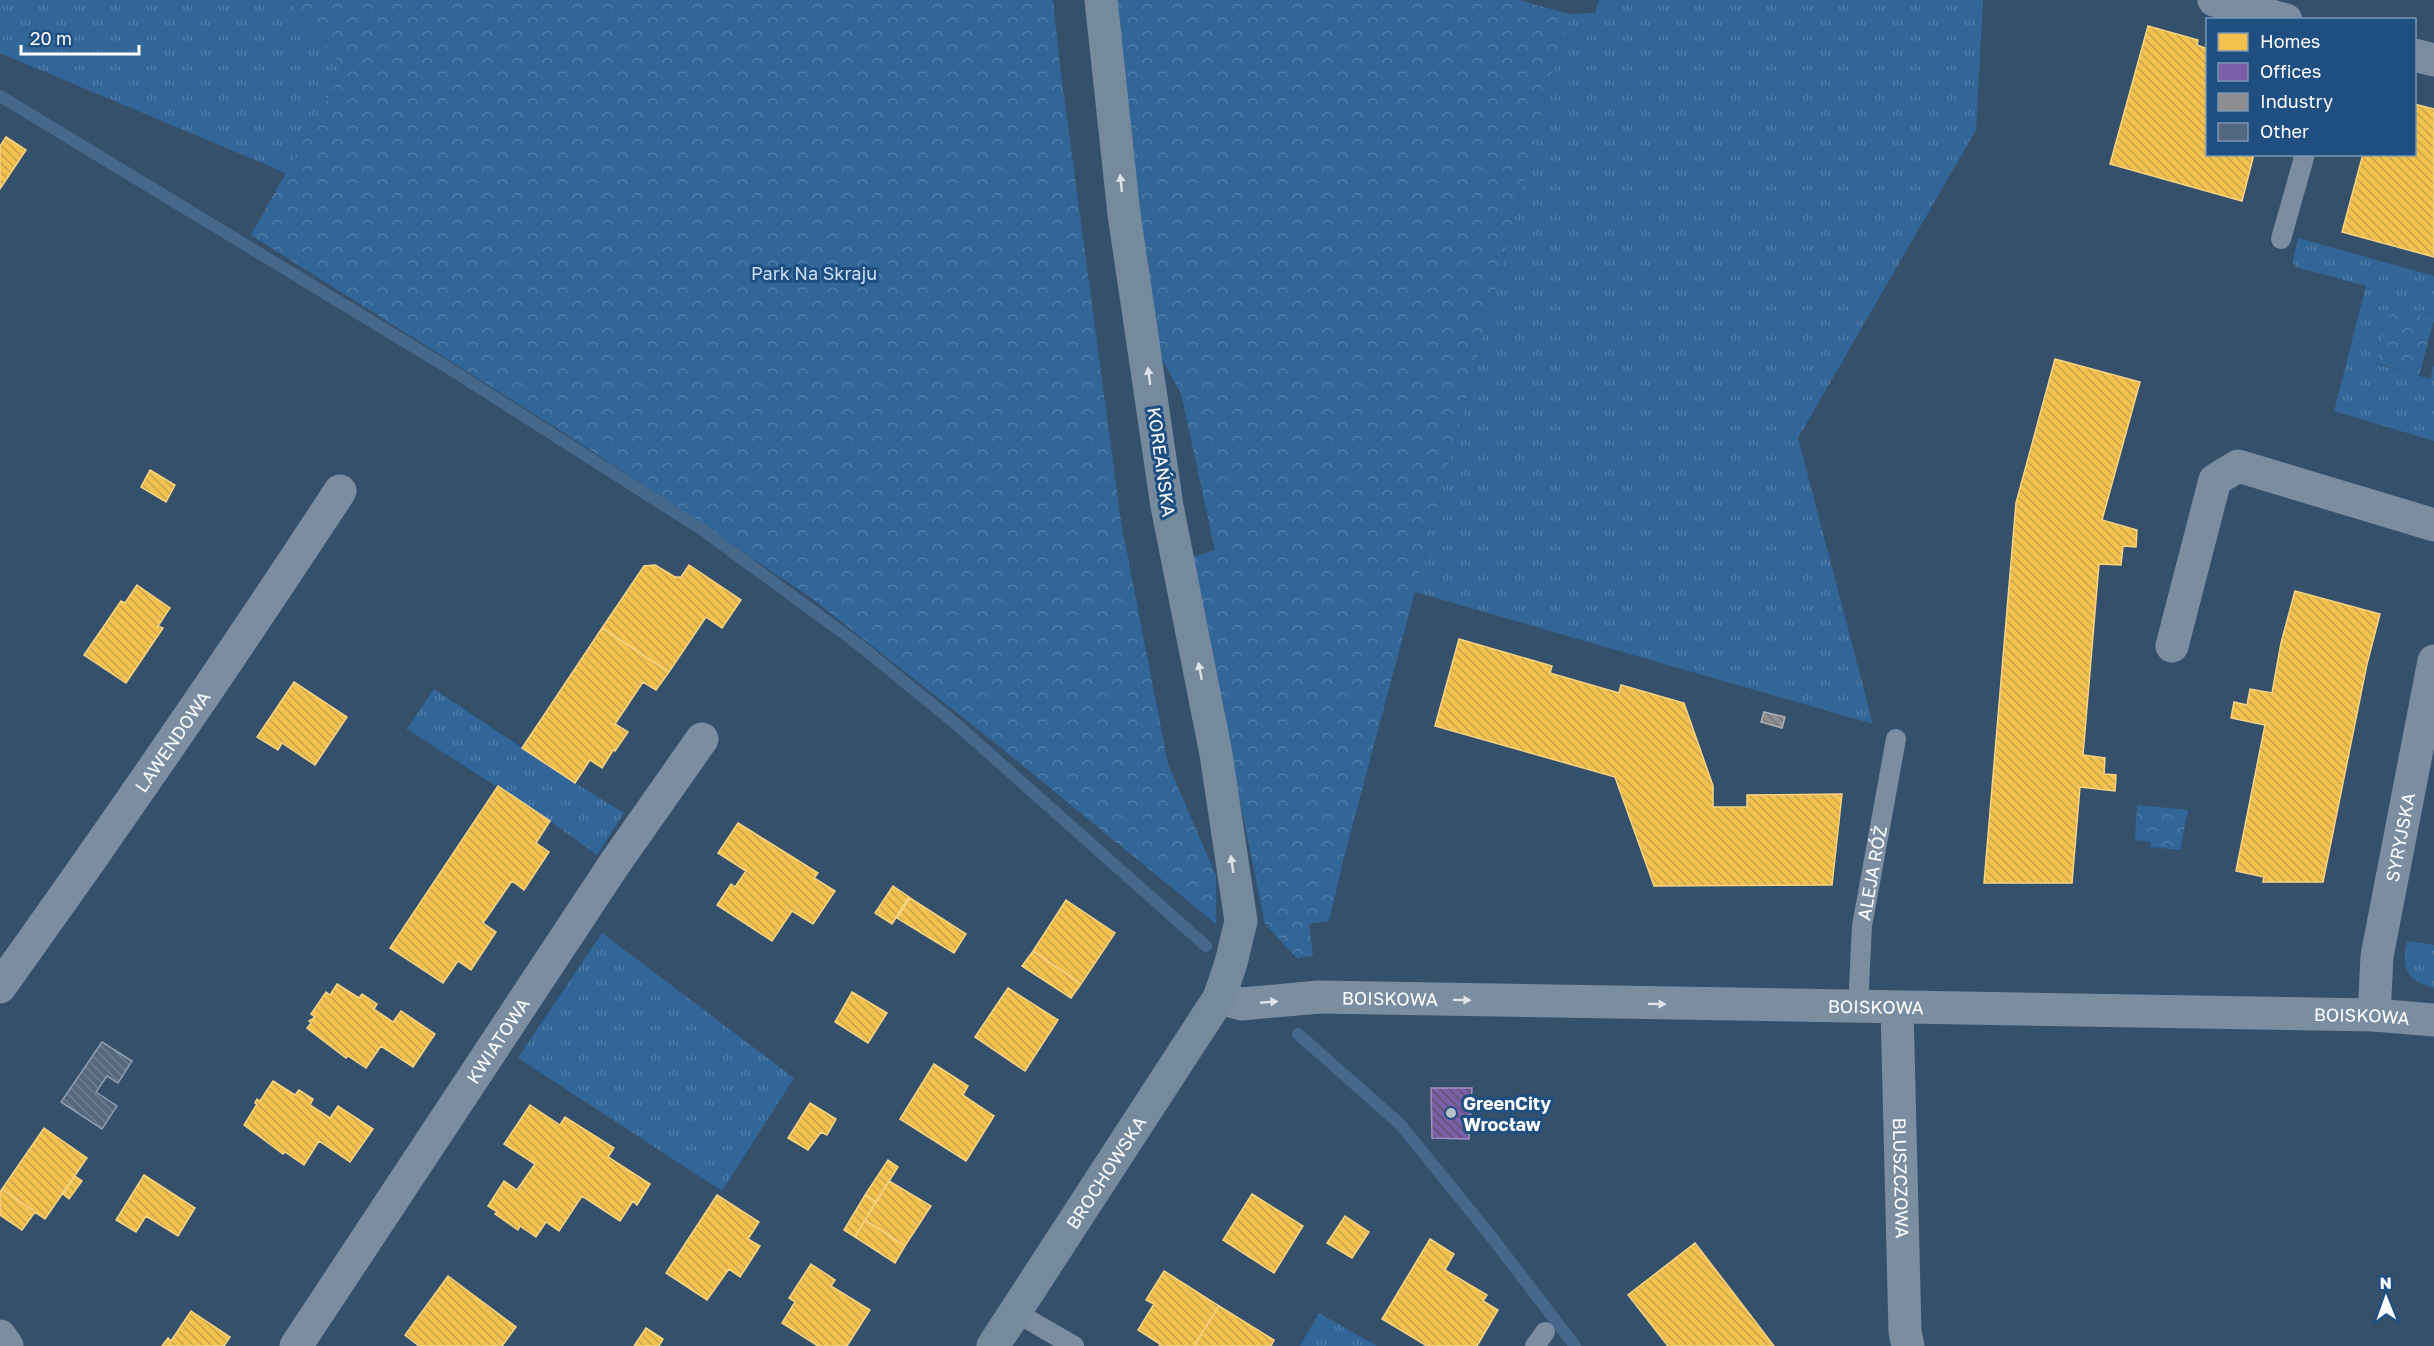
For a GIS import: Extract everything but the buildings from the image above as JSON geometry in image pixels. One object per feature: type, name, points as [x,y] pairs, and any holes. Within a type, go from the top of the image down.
[{"type":"street","name":"KOREAŃSKA","points":[[1101,0],[1124,214],[1167,506],[1216,754],[1241,921]]},
{"type":"street","points":[[2214,0],[2279,18]]},
{"type":"street","points":[[2416,55],[2434,60]]},
{"type":"street","points":[[2172,646],[2215,480],[2238,466],[2434,525]]},
{"type":"street","name":"LAWENDOWA","points":[[0,987],[109,834],[340,491]]},
{"type":"street","name":"SYRYJSKA","points":[[2374,1015],[2377,956],[2434,661]]},
{"type":"street","name":"KWIATOWA","points":[[296,1346],[615,863],[702,739]]},
{"type":"street","name":"BROCHOWSKA","points":[[993,1346],[1219,998],[1232,963],[1241,921]]},
{"type":"street","name":"BOISKOWA","points":[[1219,998],[1242,1004],[1319,997],[1858,1008],[2374,1015],[2434,1020]]},
{"type":"street","name":"BLUSZCZOWA","points":[[1897,1008],[1905,1332],[1908,1346]]},
{"type":"street","points":[[0,1336],[7,1346]]},
{"type":"lane","points":[[2281,239],[2304,156]]},
{"type":"lane","name":"ALEJA RÓŻ","points":[[1858,1008],[1862,926],[1896,739]]},
{"type":"lane","points":[[1015,1312],[1074,1346]]},
{"type":"green space","points":[[0,0],[287,0],[344,69],[286,173],[0,53]]},
{"type":"green space","name":"Park Na Skraju","points":[[287,0],[1053,0],[1121,522],[1168,764],[1216,876],[1216,924],[994,742],[810,597],[583,445],[251,235],[344,69]]},
{"type":"green space","points":[[1115,0],[1519,0],[1569,14],[1343,861],[1329,921],[1309,924],[1313,956],[1297,958],[1265,924],[1191,558],[1215,550],[1181,394],[1158,351]]},
{"type":"green space","points":[[1599,0],[1983,0],[1976,130],[1798,438],[1873,724],[1415,592],[1569,14],[1595,13]]},
{"type":"green space","points":[[2298,238],[2434,276],[2434,320],[2392,308],[2376,364],[2430,379],[2434,365],[2434,441],[2334,411],[2366,286],[2296,267],[2293,262]]},
{"type":"green space","points":[[2392,307],[2434,320],[2419,376],[2376,363]]},
{"type":"green space","points":[[434,689],[624,813],[597,855],[550,821],[407,729]]},
{"type":"green space","points":[[2137,805],[2188,810],[2180,850],[2151,847],[2151,842],[2135,840]]},
{"type":"green space","points":[[602,933],[794,1078],[722,1191],[518,1058]]},
{"type":"green space","points":[[2407,941],[2434,945],[2434,988],[2417,981],[2408,972],[2405,959]]},
{"type":"green space","points":[[1319,1313],[1377,1346],[1300,1346]]},
{"type":"waterway","points":[[0,96],[450,369],[701,529],[858,644],[955,723],[1206,946]]},
{"type":"waterway","points":[[1298,1034],[1400,1124],[1490,1235],[1575,1346]]},
{"type":"place","name":"GreenCity Wrocław","points":[[1451,1113]]}]
